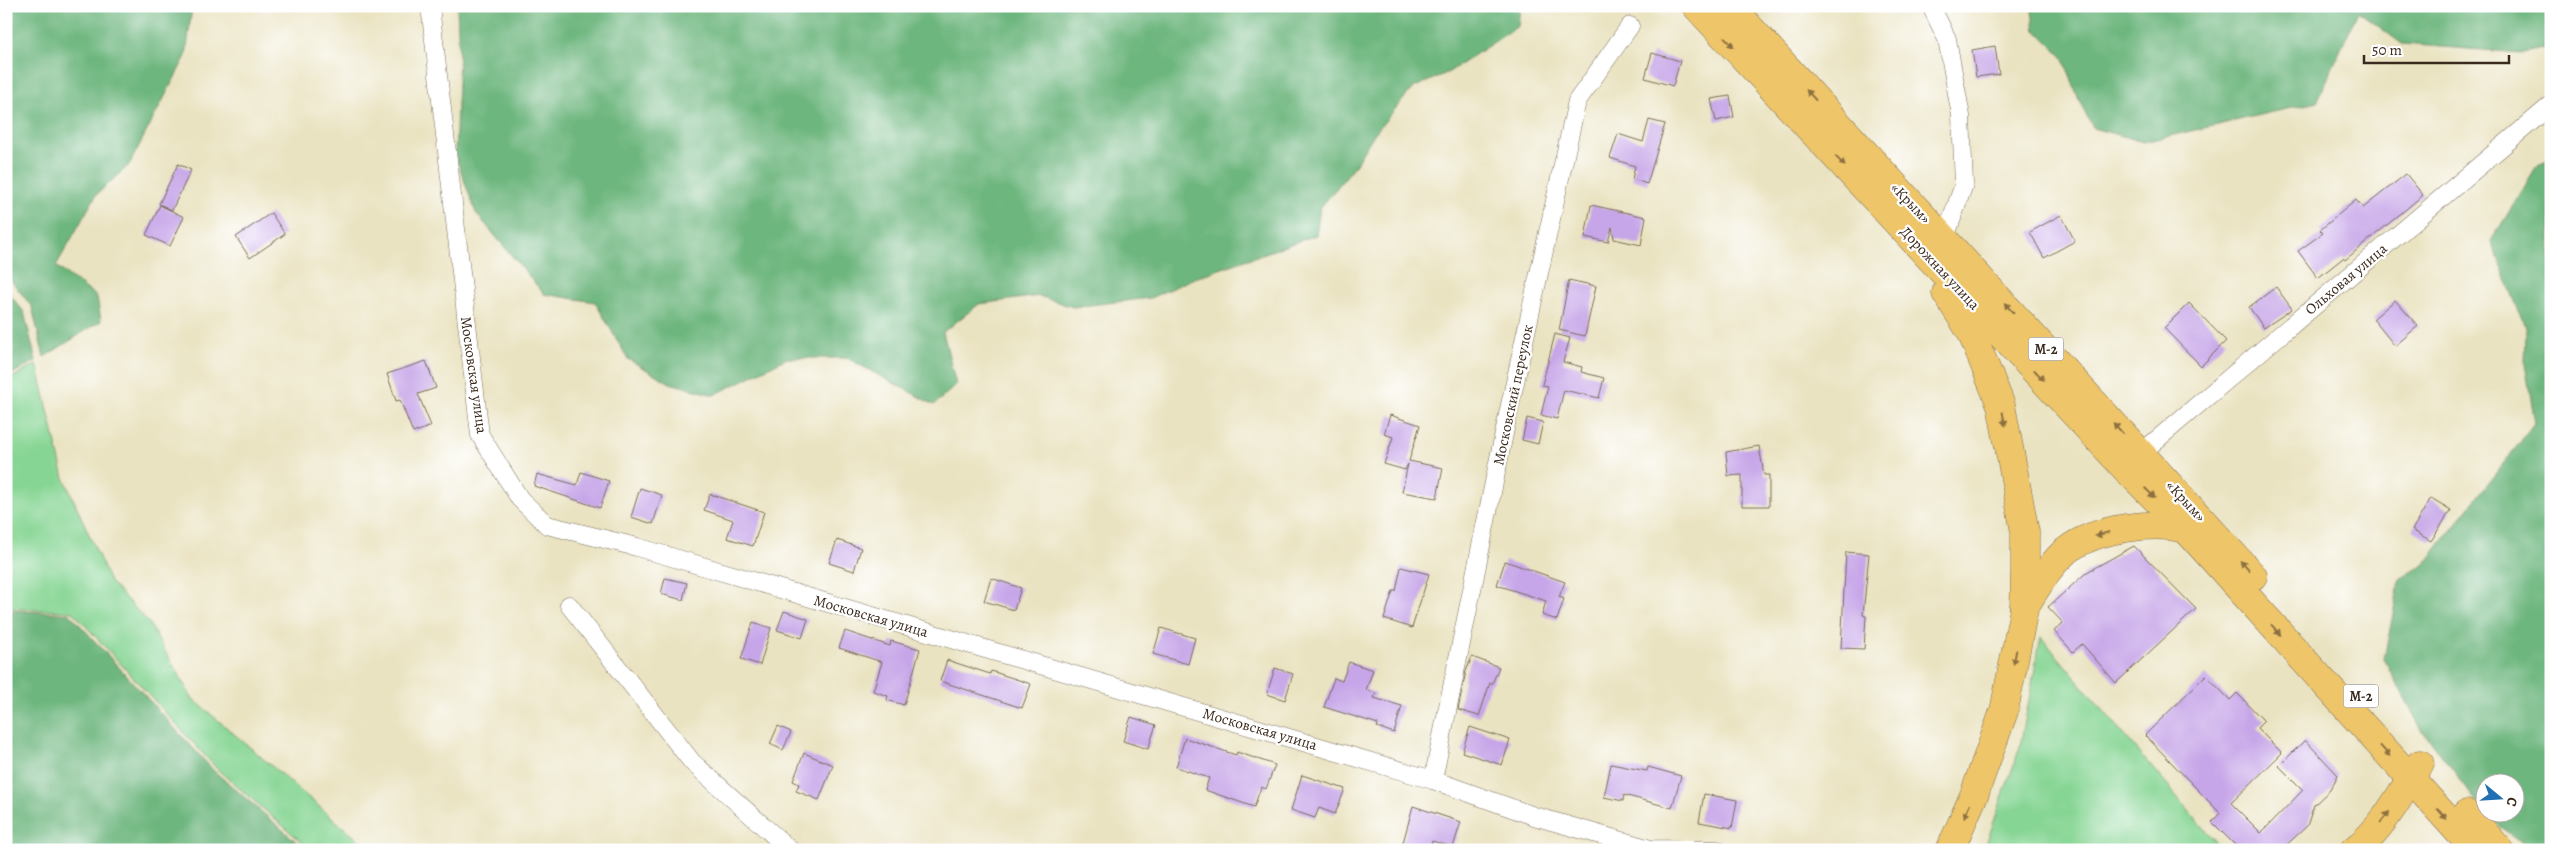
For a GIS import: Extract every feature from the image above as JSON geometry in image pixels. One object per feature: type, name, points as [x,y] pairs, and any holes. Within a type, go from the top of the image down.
[{"type":"main road","name":"Дорожная улица","points":[[1696,6],[1766,84],[1887,210],[2124,468],[2185,528]]},
{"type":"main road","name":"«Крым»","points":[[1730,6],[1867,158],[1945,238],[2141,454],[2223,541],[2416,771],[2475,850]]},
{"type":"main road","points":[[1887,210],[1934,275],[1971,332],[2000,405],[2024,532],[2024,609],[2004,711],[1974,796],[1950,850]]},
{"type":"main road","points":[[2024,609],[2050,568],[2066,551],[2100,533],[2154,526],[2185,528],[2223,541]]},
{"type":"main road","name":"«Крым»","points":[[2185,528],[2416,771],[2500,850]]},
{"type":"main road","points":[[2354,850],[2367,840],[2390,812],[2416,771]]},
{"type":"street","name":"Московская улица","points":[[430,6],[480,435],[520,499],[547,525],[646,550],[1433,780],[1534,816],[1650,849],[1718,850]]},
{"type":"street","points":[[1931,6],[1947,38],[1961,116],[1964,184],[1945,238]]},
{"type":"street","name":"Московский переулок","points":[[1433,780],[1510,405],[1577,101],[1630,26]]},
{"type":"street","name":"Ольховая улица","points":[[2141,454],[2551,105]]},
{"type":"street","points":[[569,605],[692,762],[790,850]]},
{"type":"green space","points":[[6,6],[192,6],[186,56],[129,165],[96,195],[56,266],[97,297],[101,321],[44,357],[32,307],[6,274]]},
{"type":"green space","points":[[457,6],[1520,6],[1518,26],[1449,72],[1413,88],[1374,134],[1353,168],[1320,208],[1316,235],[1197,277],[1150,298],[1073,307],[1039,296],[979,304],[943,332],[956,385],[934,405],[847,358],[787,358],[714,395],[670,383],[628,359],[595,302],[544,294],[476,213],[455,155],[459,57]]},
{"type":"green space","points":[[2031,6],[2551,6],[2551,47],[2523,53],[2402,44],[2358,11],[2317,102],[2143,142],[2093,128],[2079,100],[2063,57],[2035,29]]},
{"type":"green space","points":[[2551,157],[2551,850],[2534,850],[2497,824],[2524,824],[2524,774],[2474,774],[2474,797],[2422,730],[2384,659],[2400,579],[2425,564],[2535,423],[2525,364],[2526,329],[2491,241],[2538,165]]},
{"type":"green space","points":[[6,290],[24,312],[36,361],[6,377]]},
{"type":"green space","points":[[37,364],[64,478],[110,582],[148,622],[192,698],[370,850],[311,850],[218,770],[73,612],[6,608],[6,381]]},
{"type":"green space","points":[[6,610],[70,614],[214,771],[306,850],[6,850]]},
{"type":"green space","points":[[2041,637],[2222,850],[1984,850],[2020,747]]},
{"type":"building","points":[[1995,46],[1999,74],[1976,77],[1972,50]]},
{"type":"building","points":[[1652,53],[1680,61],[1673,86],[1645,78]]},
{"type":"building","points":[[1730,96],[1734,117],[1716,121],[1711,99]]},
{"type":"building","points":[[1649,120],[1665,124],[1647,184],[1632,179],[1635,166],[1610,158],[1618,134],[1643,142]]},
{"type":"building","points":[[178,164],[191,170],[172,210],[159,204]]},
{"type":"building","points":[[2406,174],[2423,195],[2345,260],[2343,258],[2318,278],[2298,251],[2323,233],[2320,230],[2356,200],[2363,208]]},
{"type":"building","points":[[160,205],[184,217],[170,246],[146,235]]},
{"type":"building","points":[[1591,205],[1646,217],[1641,245],[1614,239],[1612,227],[1608,242],[1585,237]]},
{"type":"building","points":[[271,213],[285,234],[250,258],[236,237]]},
{"type":"building","points":[[2061,215],[2075,241],[2044,258],[2030,232]]},
{"type":"building","points":[[1569,280],[1596,286],[1585,336],[1559,330]]},
{"type":"building","points":[[2276,287],[2292,309],[2264,328],[2249,307]]},
{"type":"building","points":[[2395,300],[2418,326],[2395,346],[2373,319]]},
{"type":"building","points":[[2189,303],[2226,341],[2201,366],[2164,328]]},
{"type":"building","points":[[1555,334],[1570,338],[1563,362],[1582,367],[1581,372],[1604,378],[1599,398],[1564,390],[1557,419],[1541,415],[1548,386],[1542,385]]},
{"type":"building","points":[[426,361],[436,388],[418,394],[431,426],[413,433],[400,400],[396,401],[387,374]]},
{"type":"building","points":[[1390,415],[1420,425],[1409,461],[1443,468],[1437,498],[1402,492],[1408,464],[1405,470],[1384,464],[1393,437],[1384,434]]},
{"type":"building","points":[[1527,418],[1543,422],[1538,444],[1522,440]]},
{"type":"building","points":[[1759,446],[1764,475],[1769,475],[1769,506],[1742,506],[1742,475],[1728,476],[1726,452]]},
{"type":"building","points":[[581,472],[609,481],[600,508],[534,486],[537,474],[577,485]]},
{"type":"building","points":[[640,488],[662,495],[653,524],[631,517]]},
{"type":"building","points":[[710,494],[764,512],[753,546],[727,538],[733,520],[704,510]]},
{"type":"building","points":[[2431,498],[2451,510],[2431,541],[2412,530]]},
{"type":"building","points":[[837,540],[861,548],[854,571],[829,563]]},
{"type":"building","points":[[2134,546],[2196,609],[2116,683],[2082,644],[2073,652],[2054,631],[2063,623],[2048,607],[2087,572]]},
{"type":"building","points":[[1846,552],[1869,554],[1863,615],[1866,616],[1864,649],[1841,648]]},
{"type":"building","points":[[1505,561],[1565,582],[1559,597],[1564,599],[1557,620],[1542,615],[1546,601],[1497,585]]},
{"type":"building","points":[[1401,567],[1429,574],[1412,628],[1384,619],[1393,591],[1396,591]]},
{"type":"building","points":[[665,578],[687,583],[683,600],[661,594]]},
{"type":"building","points":[[991,578],[1021,588],[1014,610],[984,601]]},
{"type":"building","points":[[784,611],[808,619],[802,638],[777,630]]},
{"type":"building","points":[[753,622],[771,628],[760,665],[741,659]]},
{"type":"building","points":[[1161,628],[1195,638],[1188,664],[1153,654]]},
{"type":"building","points":[[845,631],[890,646],[891,641],[920,649],[904,705],[887,700],[888,696],[873,691],[882,662],[839,648]]},
{"type":"building","points":[[1472,657],[1499,667],[1492,684],[1490,683],[1479,716],[1458,710],[1466,671]]},
{"type":"building","points":[[947,660],[990,674],[991,671],[1031,684],[1022,708],[940,681]]},
{"type":"building","points":[[1349,662],[1373,670],[1366,690],[1376,693],[1374,698],[1402,706],[1394,733],[1377,727],[1378,724],[1324,707],[1334,678],[1342,681]]},
{"type":"building","points":[[1275,668],[1293,674],[1285,700],[1267,694]]},
{"type":"building","points":[[2206,675],[2230,700],[2237,693],[2264,721],[2257,728],[2282,753],[2231,803],[2261,833],[2303,790],[2279,766],[2305,740],[2338,775],[2330,790],[2314,805],[2307,826],[2281,850],[2240,850],[2212,822],[2220,813],[2145,735]]},
{"type":"building","points":[[1131,717],[1156,725],[1148,749],[1123,741]]},
{"type":"building","points":[[778,726],[791,732],[783,750],[770,744]]},
{"type":"building","points":[[1470,727],[1510,740],[1502,765],[1462,752]]},
{"type":"building","points":[[1185,738],[1236,755],[1237,752],[1275,765],[1266,789],[1261,787],[1254,807],[1205,790],[1209,778],[1176,767]]},
{"type":"building","points":[[804,753],[833,765],[819,800],[796,791],[799,784],[793,781]]},
{"type":"building","points":[[1611,764],[1647,771],[1648,767],[1681,776],[1672,808],[1624,795],[1623,801],[1604,797]]},
{"type":"building","points":[[1302,775],[1345,789],[1335,814],[1319,808],[1315,818],[1291,810]]},
{"type":"building","points":[[1704,794],[1737,800],[1732,828],[1699,822]]},
{"type":"building","points":[[1413,806],[1461,822],[1453,847],[1432,841],[1429,850],[1401,850]]}]
